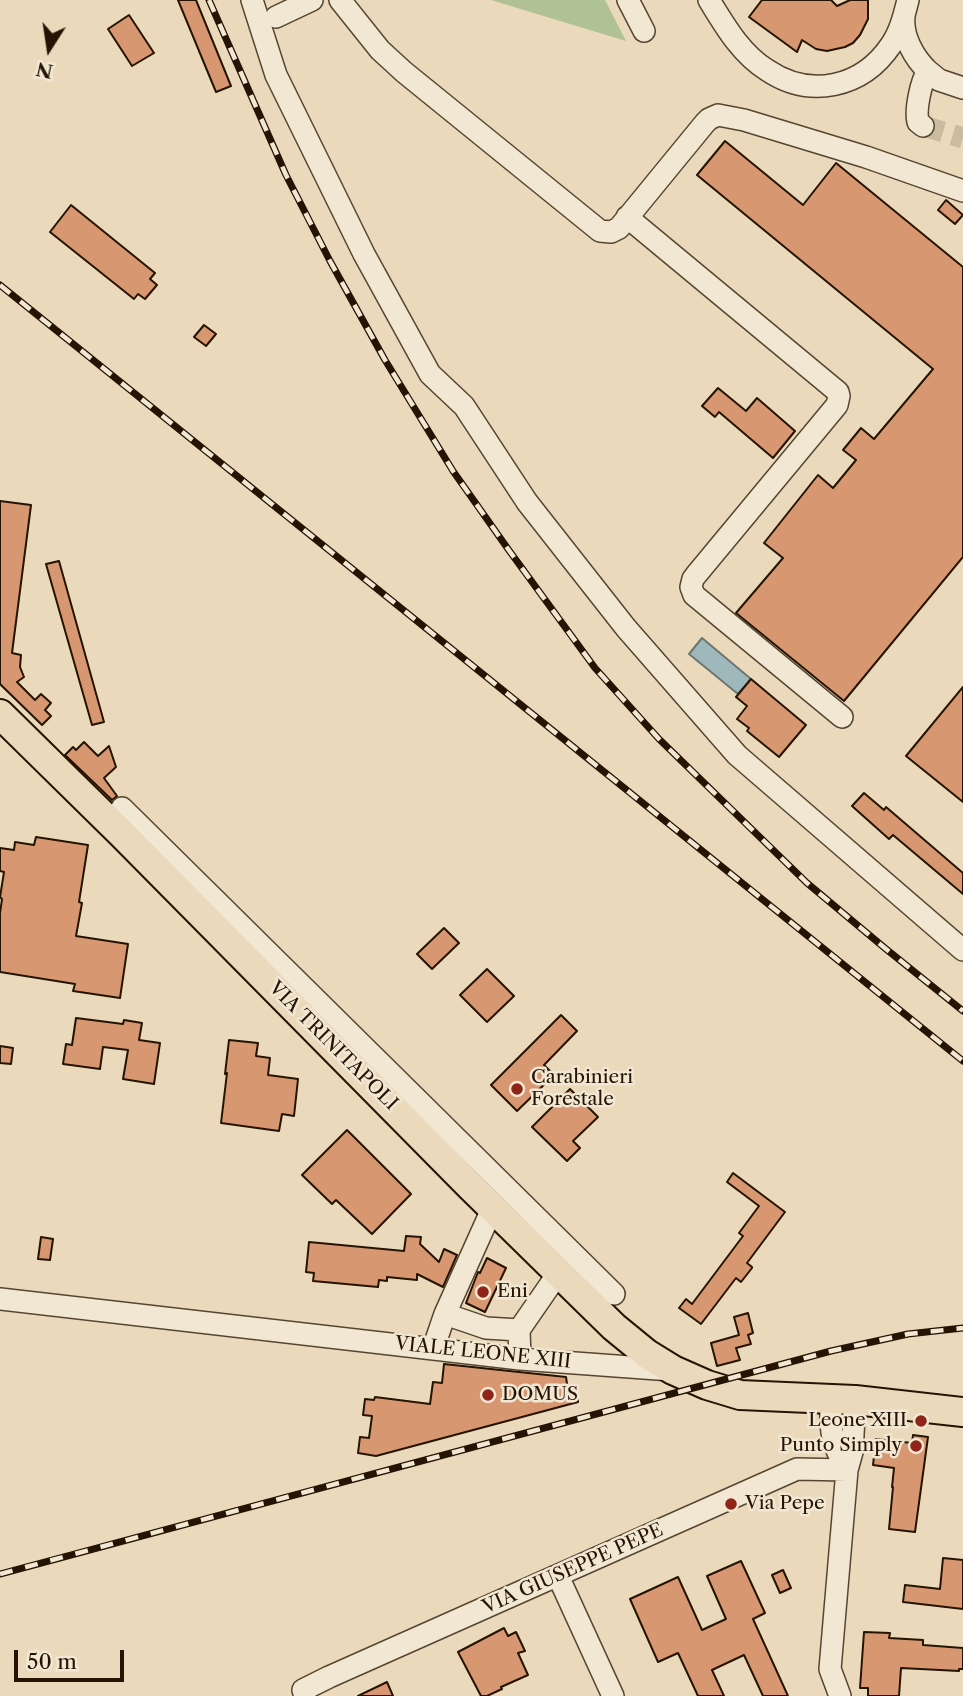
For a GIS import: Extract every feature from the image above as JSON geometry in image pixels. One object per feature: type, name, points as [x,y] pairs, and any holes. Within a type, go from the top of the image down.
[{"type":"main road","name":"VIA TRINITAPOLI","points":[[0,714],[250,949],[414,1112],[478,1176],[493,1208],[552,1254],[624,1336],[673,1370]]},
{"type":"main road","name":"VIALE LEONE XIII","points":[[673,1370],[717,1390],[740,1395],[843,1399],[963,1412]]},
{"type":"street","points":[[252,0],[275,75],[364,254],[430,374],[464,406],[527,502],[609,607],[737,755],[963,950]]},
{"type":"street","points":[[276,17],[312,0]]},
{"type":"street","points":[[340,0],[380,50],[404,72],[596,229],[605,233],[619,228],[705,123],[718,116],[744,120],[801,136],[963,191]]},
{"type":"street","points":[[628,0],[645,30]]},
{"type":"street","points":[[709,0],[739,45],[760,65],[785,80],[820,86],[852,80],[865,72],[892,45],[906,8]]},
{"type":"street","points":[[906,8],[903,29],[917,57],[939,80],[963,88]]},
{"type":"street","points":[[923,126],[916,116],[923,79],[928,71]]},
{"type":"street","points":[[628,217],[838,392],[837,405],[693,579],[691,587],[694,595],[842,717]]},
{"type":"street","points":[[122,808],[250,949]]},
{"type":"street","points":[[478,1176],[552,1254],[614,1294]]},
{"type":"street","points":[[433,1349],[445,1314],[493,1208]]},
{"type":"street","points":[[520,1359],[519,1330],[552,1254]]},
{"type":"street","name":"VIALE LEONE XIII","points":[[0,1299],[520,1359],[673,1370]]},
{"type":"street","points":[[445,1314],[486,1328],[519,1330]]},
{"type":"street","points":[[840,1696],[830,1669],[847,1470],[852,1452],[843,1399]]},
{"type":"street","name":"VIA GIUSEPPE PEPE","points":[[304,1693],[797,1469],[847,1470]]},
{"type":"street","points":[[558,1576],[613,1696]]},
{"type":"green space","points":[[491,0],[605,0],[626,41]]},
{"type":"water","points":[[702,638],[751,679],[738,694],[689,654]]},
{"type":"building","points":[[178,0],[196,0],[231,86],[216,92]]},
{"type":"building","points":[[762,0],[831,0],[837,6],[850,0],[868,0],[868,19],[860,35],[845,47],[827,51],[816,49],[802,40],[797,52],[749,17]]},
{"type":"building","points":[[129,15],[154,53],[132,66],[108,29]]},
{"type":"building","points":[[725,141],[803,205],[836,163],[963,267],[963,557],[844,701],[736,613],[783,558],[764,543],[818,475],[833,488],[856,460],[843,450],[861,428],[874,439],[933,369],[697,175]]},
{"type":"building","points":[[946,200],[963,215],[955,224],[938,210]]},
{"type":"building","points":[[71,205],[155,273],[150,279],[157,285],[145,299],[138,294],[134,299],[50,232]]},
{"type":"building","points":[[204,325],[216,334],[206,346],[194,337]]},
{"type":"building","points":[[718,388],[746,411],[757,398],[795,431],[773,458],[719,412],[715,417],[702,406]]},
{"type":"building","points":[[0,501],[31,505],[12,653],[21,655],[20,667],[24,677],[17,682],[35,700],[41,694],[51,703],[45,710],[51,716],[42,725],[0,684]]},
{"type":"building","points":[[59,561],[104,722],[92,725],[46,564]]},
{"type":"building","points":[[751,679],[806,725],[779,757],[747,731],[749,728],[737,719],[747,706],[736,697]]},
{"type":"building","points":[[963,687],[963,802],[906,756]]},
{"type":"building","points":[[84,742],[98,756],[109,746],[116,767],[104,778],[117,796],[112,800],[65,755]]},
{"type":"building","points":[[864,793],[884,810],[886,807],[963,873],[963,894],[893,835],[889,839],[852,806]]},
{"type":"building","points":[[36,837],[88,845],[76,936],[128,944],[120,998],[73,991],[75,984],[0,972],[0,897],[4,872],[0,871],[0,848],[14,850],[15,842],[34,845]]},
{"type":"building","points":[[444,928],[459,943],[432,969],[417,954]]},
{"type":"building","points":[[487,969],[514,996],[487,1022],[460,995]]},
{"type":"building","points":[[561,1015],[577,1031],[544,1065],[554,1075],[517,1111],[491,1085]]},
{"type":"building","points":[[76,1018],[123,1024],[124,1020],[142,1023],[139,1040],[160,1043],[154,1084],[123,1079],[128,1050],[103,1047],[100,1069],[63,1064],[66,1044],[72,1045]]},
{"type":"building","points":[[229,1040],[258,1043],[256,1056],[270,1058],[268,1075],[298,1079],[294,1116],[282,1114],[279,1131],[221,1123]]},
{"type":"building","points":[[0,1046],[13,1048],[11,1064],[0,1063]]},
{"type":"building","points":[[570,1089],[598,1117],[573,1141],[580,1148],[567,1161],[532,1127]]},
{"type":"building","points":[[347,1130],[411,1194],[372,1234],[336,1200],[332,1204],[302,1175]]},
{"type":"building","points":[[733,1173],[785,1212],[747,1263],[752,1268],[741,1282],[736,1278],[701,1324],[679,1308],[686,1299],[692,1304],[743,1236],[739,1233],[759,1206],[727,1182]]},
{"type":"building","points":[[406,1236],[421,1237],[420,1244],[439,1262],[444,1249],[457,1255],[443,1287],[417,1274],[417,1280],[387,1277],[387,1281],[379,1280],[378,1287],[313,1281],[314,1273],[306,1272],[309,1242],[404,1251]]},
{"type":"building","points":[[41,1237],[53,1239],[50,1260],[38,1259]]},
{"type":"building","points":[[487,1258],[506,1268],[485,1312],[466,1303],[478,1272],[480,1273]]},
{"type":"building","points":[[748,1313],[753,1333],[748,1335],[751,1344],[736,1348],[740,1360],[717,1366],[711,1343],[739,1335],[734,1317]]},
{"type":"building","points":[[444,1364],[566,1377],[568,1391],[576,1390],[578,1402],[376,1456],[358,1453],[360,1437],[369,1438],[372,1416],[363,1415],[365,1399],[374,1400],[375,1397],[430,1404],[433,1382],[442,1383]]},
{"type":"building","points":[[913,1435],[928,1437],[915,1532],[889,1529],[894,1468],[873,1465],[876,1439],[912,1443]]},
{"type":"building","points":[[943,1558],[963,1560],[963,1609],[903,1602],[905,1585],[940,1589]]},
{"type":"building","points":[[741,1561],[765,1613],[753,1619],[788,1696],[763,1696],[744,1655],[712,1670],[724,1696],[698,1696],[678,1653],[658,1662],[630,1599],[678,1577],[702,1630],[726,1619],[707,1576]]},
{"type":"building","points":[[783,1570],[791,1588],[780,1593],[772,1575]]},
{"type":"building","points":[[504,1628],[508,1636],[516,1632],[525,1651],[518,1653],[528,1675],[487,1696],[481,1696],[458,1652]]},
{"type":"building","points":[[864,1632],[890,1633],[889,1638],[923,1640],[923,1645],[963,1648],[963,1669],[901,1668],[899,1696],[868,1696],[868,1688],[860,1688]]},
{"type":"building","points":[[387,1682],[393,1696],[358,1696]]},
{"type":"tunnel","points":[[923,126],[963,138]]},
{"type":"railway","points":[[209,0],[286,175],[385,360],[453,471],[595,668],[659,739],[807,883],[963,1011]]},
{"type":"railway","points":[[0,285],[963,1061]]},
{"type":"railway","points":[[0,1574],[831,1351],[908,1334],[963,1328]]},
{"type":"place","name":"Carabinieri Forestale","points":[[517,1089]]},
{"type":"place","name":"Eni","points":[[483,1292]]},
{"type":"place","name":"DOMUS","points":[[488,1395]]},
{"type":"place","name":"Leone XIII","points":[[921,1421]]},
{"type":"place","name":"Punto Simply","points":[[916,1446]]},
{"type":"place","name":"Via Pepe","points":[[731,1504]]}]
